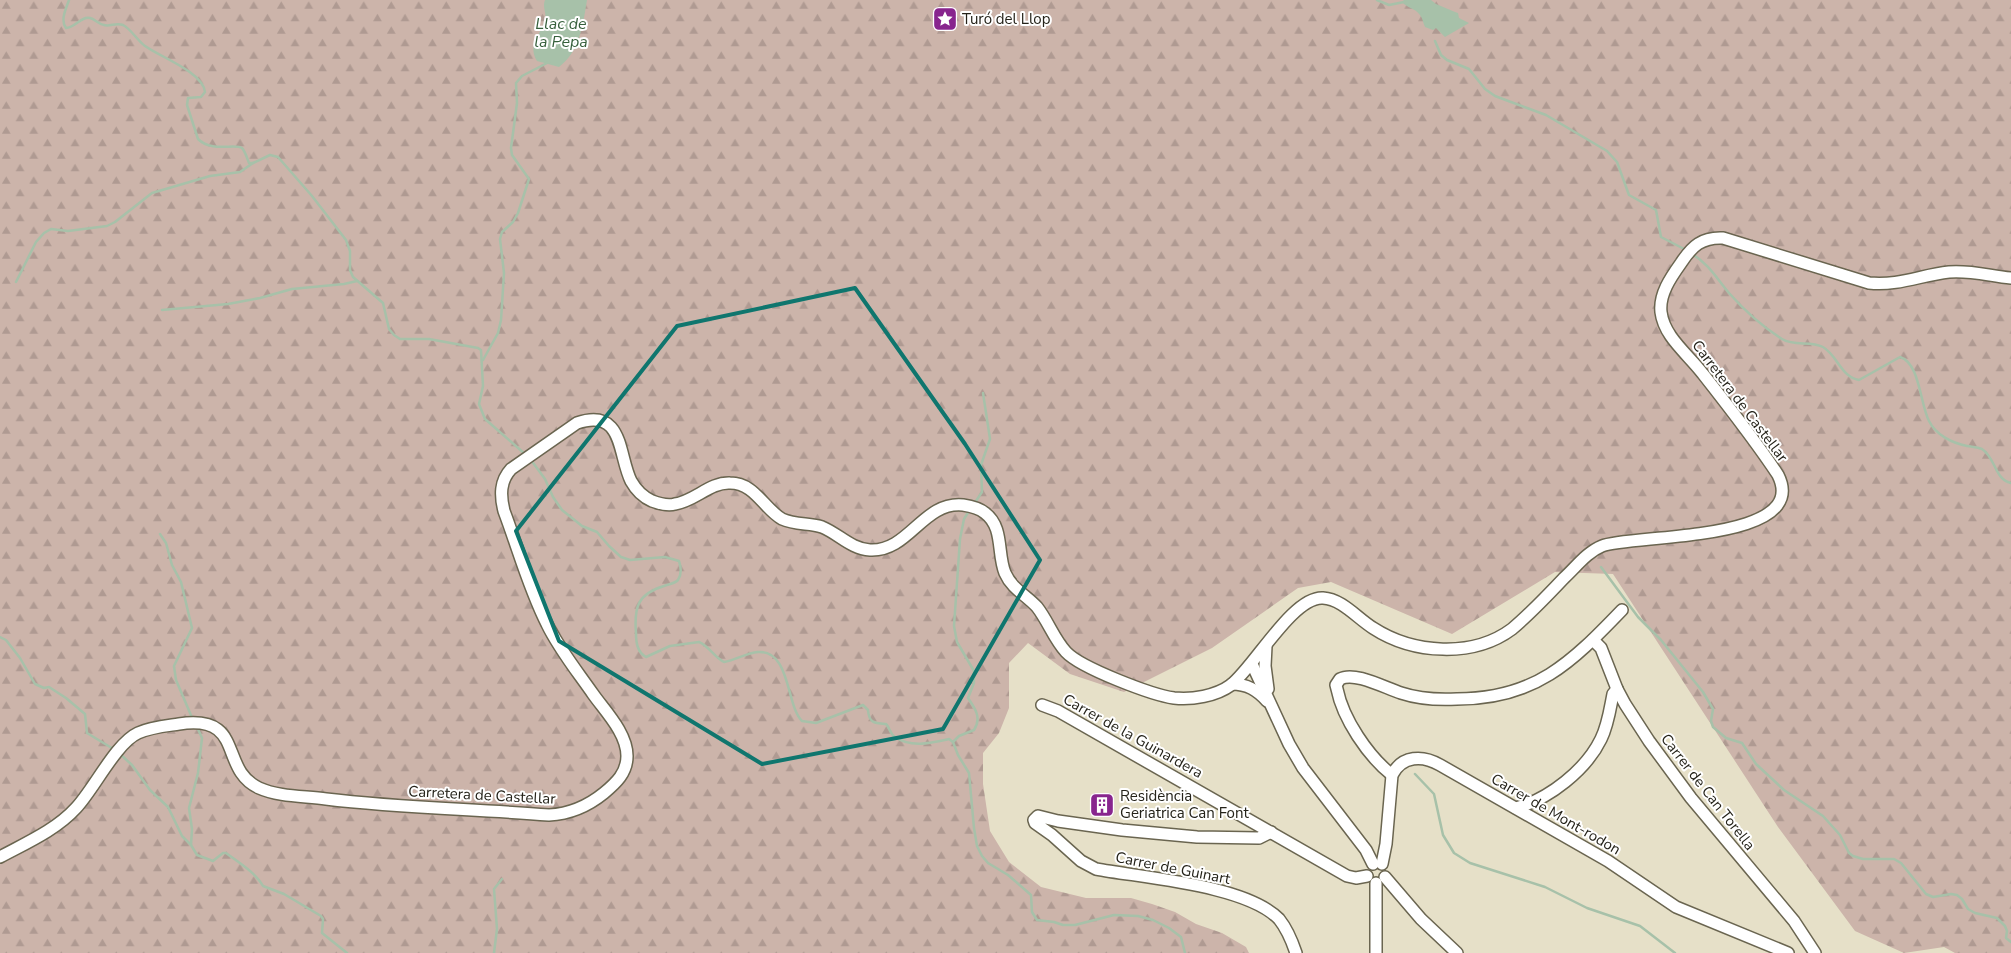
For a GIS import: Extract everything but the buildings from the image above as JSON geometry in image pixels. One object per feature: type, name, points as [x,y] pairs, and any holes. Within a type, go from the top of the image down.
[{"type":"street","name":"Carretera de Castellar","points":[[0,857],[57,825],[68,816],[86,797],[128,739],[140,732],[186,723],[200,723],[214,727],[224,736],[238,766],[247,779],[259,787],[278,793],[368,804],[556,814],[574,810],[612,787],[624,772],[627,763],[626,749],[615,726],[565,655],[547,624],[504,511],[502,486],[507,474],[577,423],[589,420],[600,421],[616,433],[621,442],[626,466],[633,484],[642,494],[656,503],[674,505],[721,484],[740,484],[754,492],[772,511],[784,520],[822,527],[862,549],[881,550],[899,542],[935,511],[948,506],[961,505],[976,508],[989,517],[997,529],[1002,563],[1014,588],[1036,606],[1058,642],[1070,656],[1098,671],[1167,697],[1183,699],[1206,695],[1232,684],[1252,664],[1298,608],[1307,601],[1326,598],[1338,602],[1376,630],[1406,643],[1449,649],[1477,646],[1499,638],[1512,629],[1584,558],[1603,546],[1625,540],[1676,538],[1702,534],[1753,522],[1768,515],[1781,496],[1781,484],[1778,475],[1702,372],[1670,334],[1661,314],[1662,299],[1668,282],[1686,255],[1698,242],[1706,239],[1723,238],[1841,276],[1875,284],[1903,283],[1955,272],[1981,273],[2011,278]]},
{"type":"street","points":[[1457,953],[1367,869],[1378,864],[1386,844],[1392,775],[1383,767],[1344,715],[1337,689],[1338,681],[1348,676],[1357,677],[1416,697],[1441,700],[1488,698],[1514,692],[1552,674],[1593,640],[1622,610]]},
{"type":"street","name":"Carrer de Can Torella","points":[[1593,640],[1601,648],[1617,689],[1649,741],[1691,798],[1794,921],[1815,953]]},
{"type":"street","points":[[1266,646],[1266,680],[1271,705]]},
{"type":"street","points":[[1252,664],[1289,744],[1303,768],[1366,850],[1386,871],[1376,878]]},
{"type":"street","points":[[1232,684],[1240,684],[1253,689],[1271,705]]},
{"type":"street","points":[[1516,808],[1539,799],[1558,786],[1572,775],[1589,757],[1601,738],[1613,694],[1617,689]]},
{"type":"street","name":"Carrer de la Guinardera","points":[[1042,704],[1066,715],[1348,876],[1376,878]]},
{"type":"street","name":"Carrer de Mont-rodon","points":[[1392,775],[1398,766],[1407,760],[1419,758],[1432,760],[1608,861],[1676,907],[1788,953]]},
{"type":"street","name":"Carrer de Guinart","points":[[1271,832],[1259,838],[1197,837],[1122,830],[1058,821],[1042,816],[1038,816],[1034,820],[1035,823],[1052,835],[1081,861],[1096,869],[1220,891],[1252,901],[1280,920],[1289,934],[1296,953]]},
{"type":"street","points":[[1376,878],[1376,953]]},
{"type":"highlighted area","points":[[855,288],[965,444],[1040,560],[943,729],[762,764],[559,641],[516,531],[677,326]]},
{"type":"green space","points":[[0,0],[2011,0],[2011,953],[1955,953],[1944,947],[1904,953],[1855,931],[1778,827],[1613,574],[1555,572],[1452,634],[1331,582],[1298,588],[1212,648],[1124,692],[1070,674],[1028,643],[1009,663],[1009,708],[999,733],[983,753],[983,784],[990,831],[1009,862],[1041,887],[1086,898],[1131,898],[1175,912],[1196,924],[1222,933],[1246,947],[1249,953],[0,953]]},
{"type":"water","name":"Llac de la Pepa","points":[[545,0],[587,0],[582,28],[576,45],[566,61],[559,67],[537,61],[534,55],[534,45],[545,20]]},
{"type":"water","points":[[1404,0],[1431,0],[1458,13],[1459,18],[1469,23],[1445,37],[1436,28],[1433,30],[1425,27],[1420,15],[1404,4],[1402,2]]},
{"type":"waterway","points":[[69,0],[64,18],[66,28],[87,18],[100,24],[123,25],[145,46],[197,78],[205,92],[201,97],[188,98],[187,105],[198,139],[210,146],[242,148],[249,163],[270,155],[278,157],[312,196],[346,240],[350,251],[350,270],[353,277],[383,303],[389,329],[394,335],[400,339],[429,339],[481,350],[483,386],[479,404],[485,419],[525,454]]},
{"type":"waterway","points":[[1377,0],[1389,5],[1404,2]]},
{"type":"waterway","points":[[1435,41],[1441,55],[1447,60],[1469,69],[1485,89],[1495,96],[1546,115],[1607,151],[1617,162],[1629,195],[1656,210],[1661,237],[1686,250]]},
{"type":"waterway","points":[[483,360],[498,333],[501,320],[504,273],[500,239],[502,232],[513,222],[518,213],[529,179],[512,155],[511,148],[517,103],[516,83],[522,76],[549,62]]},
{"type":"waterway","points":[[16,282],[36,242],[44,233],[51,229],[68,231],[107,226],[115,222],[152,193],[210,176],[240,172],[253,163]]},
{"type":"waterway","points":[[1692,254],[1708,267],[1741,306],[1768,329],[1787,341],[1823,347],[1844,371],[1853,378],[1859,380],[1900,357],[1907,361],[1916,375],[1926,414],[1932,426],[1945,438],[1956,443],[1982,449],[1987,453],[2001,477],[2011,483]]},
{"type":"waterway","points":[[162,310],[228,304],[292,289],[357,281]]},
{"type":"waterway","points":[[974,504],[982,492],[981,465],[990,439],[983,393]]},
{"type":"waterway","points":[[531,460],[545,479],[553,497],[562,510],[582,526],[597,532],[621,557],[630,560],[665,557],[679,561],[681,570],[678,580],[648,593],[639,603],[636,616],[637,643],[639,650],[646,657],[670,646],[699,642],[724,662],[758,652],[769,654],[777,660],[782,669],[793,704],[802,721],[816,723],[863,705],[868,710],[871,720],[875,723],[886,724],[893,736],[908,743],[921,744],[949,739],[953,742]]},
{"type":"waterway","points":[[969,511],[964,519],[960,539],[954,626],[957,642],[974,671],[974,683],[968,698],[975,709],[977,721],[974,730],[959,736],[953,742],[958,755],[969,773],[977,846],[988,863],[1008,875],[1031,895],[1032,912],[1037,920],[1063,925],[1075,925],[1114,915],[1138,916],[1153,920],[1181,937],[1185,953]]},
{"type":"waterway","points":[[160,534],[166,543],[172,565],[181,582],[192,628],[174,666],[176,680],[193,720]]},
{"type":"waterway","points":[[1601,567],[1638,617],[1661,640],[1703,692],[1713,709],[1711,721],[1713,727],[1726,738],[1742,743],[1756,764],[1784,790],[1823,816],[1840,835],[1849,853],[1863,859],[1894,859],[1901,863],[1926,894],[1933,897],[1957,895],[1968,909],[1975,913],[1997,918],[2005,926],[2007,931],[2006,938],[2011,942]]},
{"type":"waterway","points":[[0,637],[6,640],[20,658],[35,684],[44,688],[49,687],[66,698],[85,714],[87,733],[115,750]]},
{"type":"waterway","points":[[191,845],[192,829],[189,808],[198,773],[202,738],[197,727]]},
{"type":"waterway","points":[[119,753],[132,765],[150,790],[168,807],[182,836],[197,855],[213,861],[223,853],[226,853],[251,872],[263,886],[284,894],[321,916],[323,919],[322,933],[347,953]]},
{"type":"waterway","points":[[1415,774],[1434,794],[1443,835],[1454,853],[1470,863],[1545,887],[1587,908],[1640,926],[1675,953]]},
{"type":"waterway","points":[[494,953],[497,929],[494,889],[502,879]]},
{"type":"place","name":"Turó del Llop","points":[[945,19]]},
{"type":"place","name":"Residència Geriatrica Can Font","points":[[1102,805]]}]
